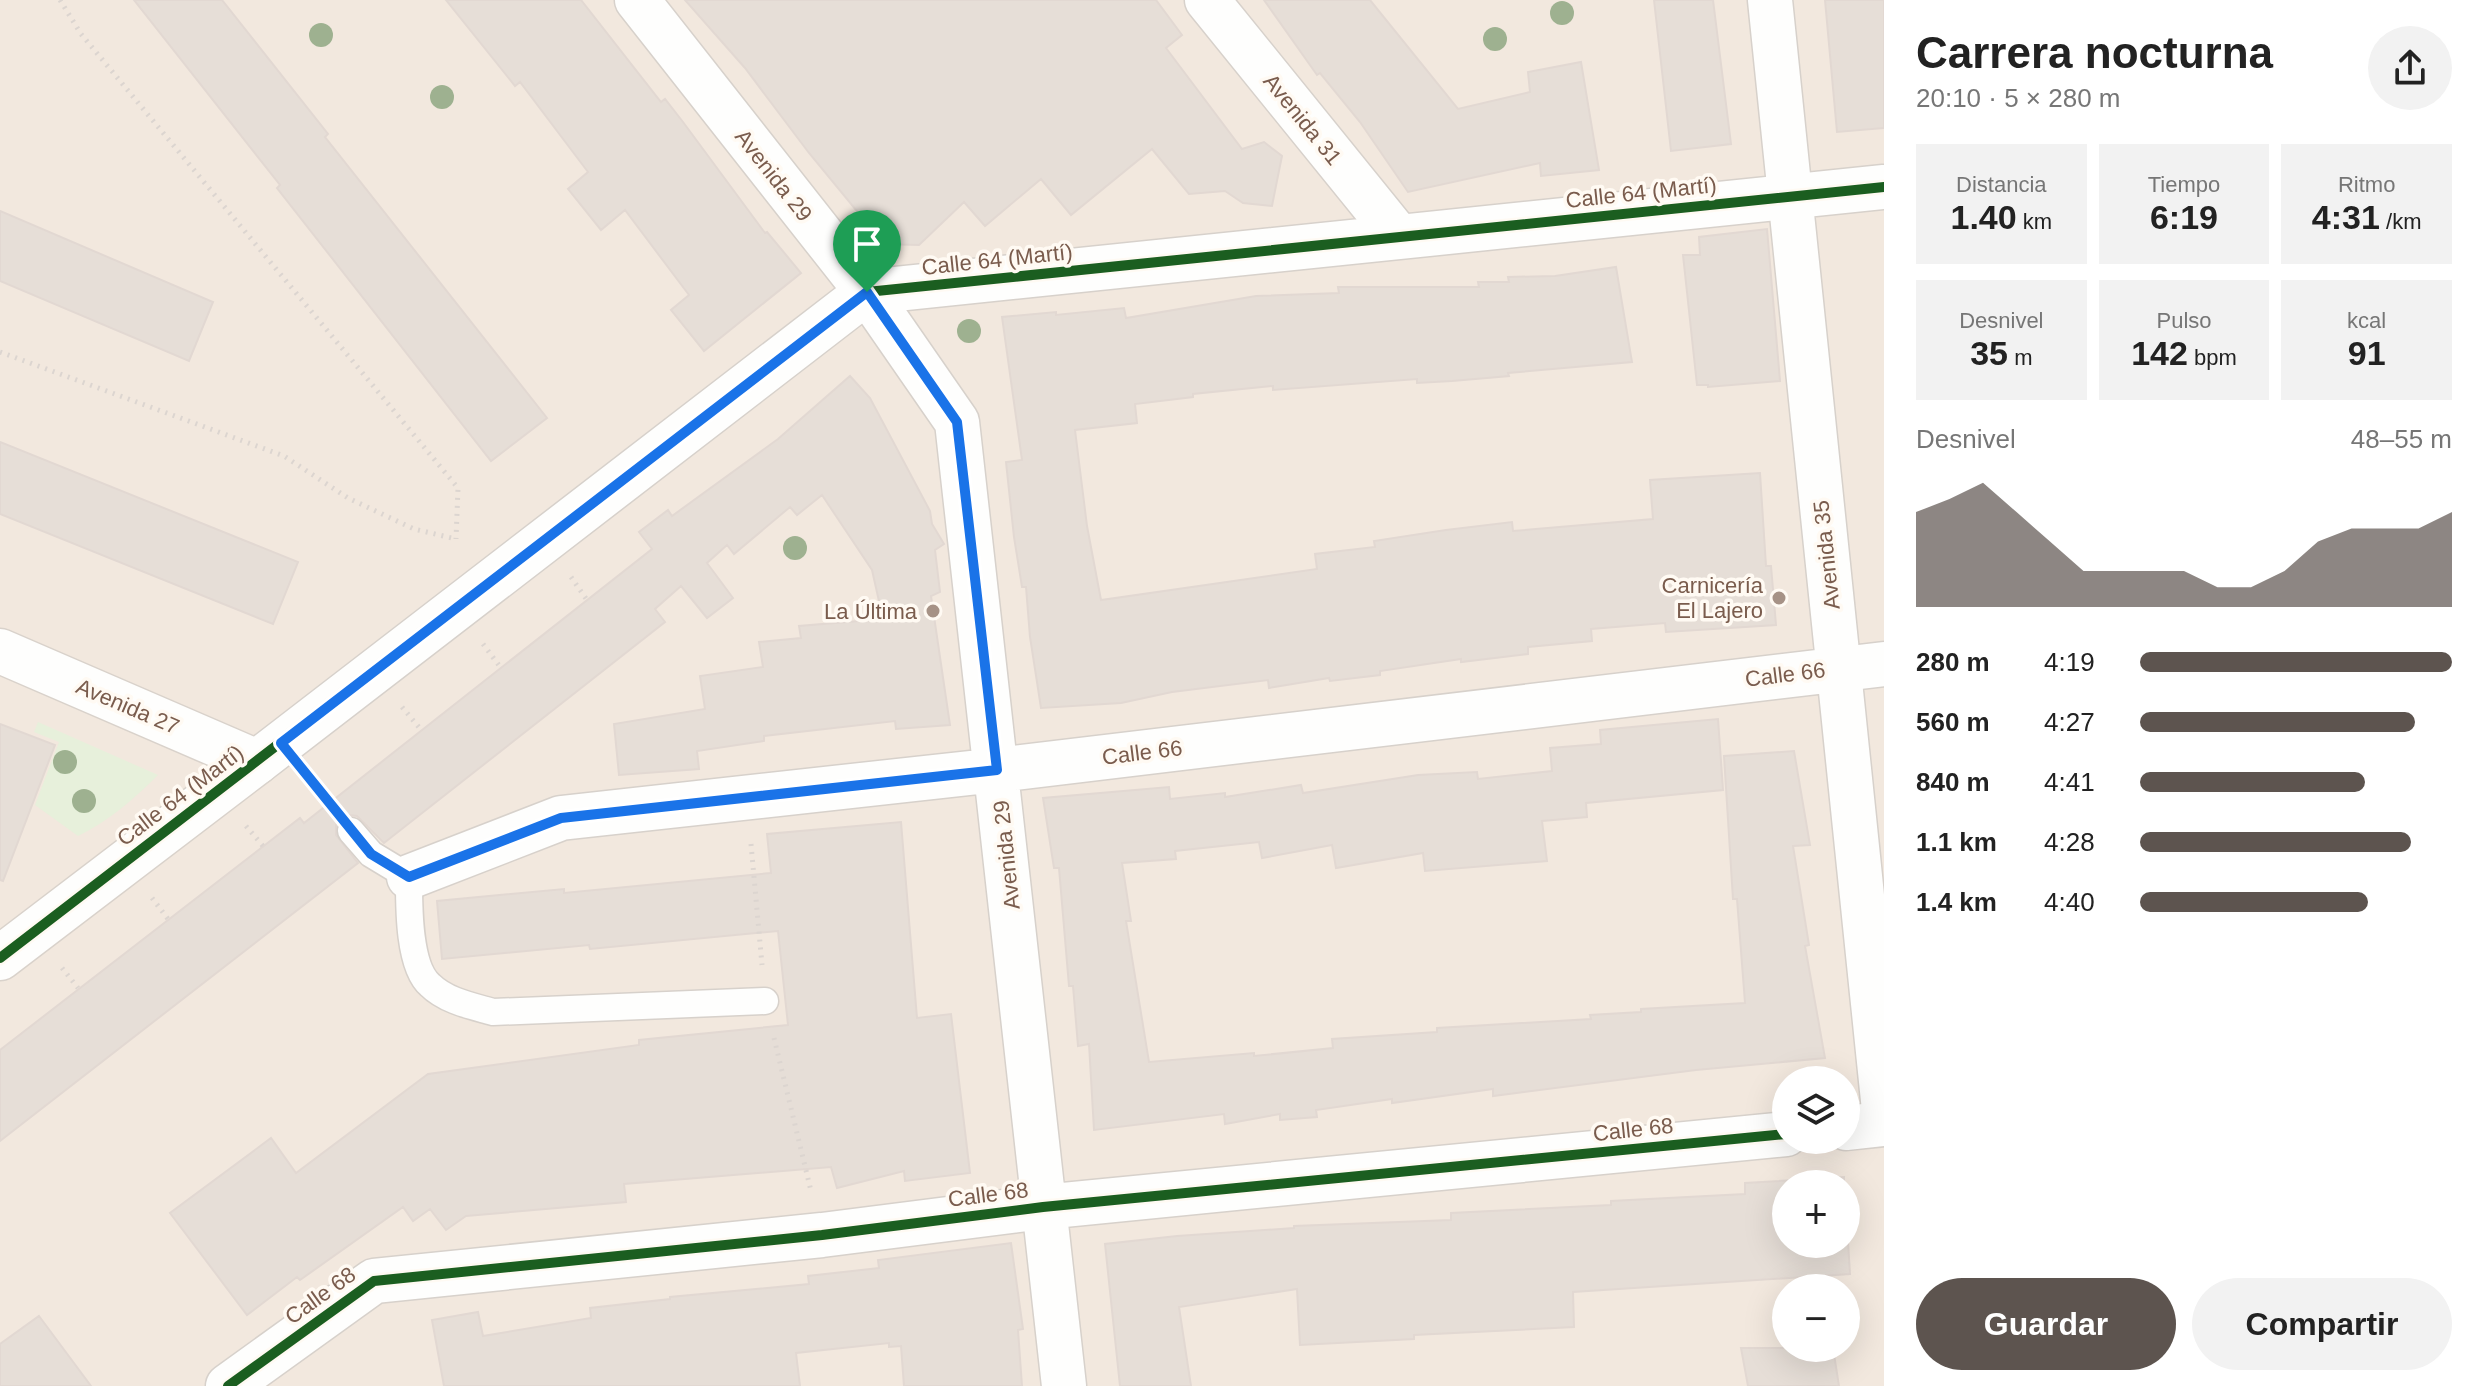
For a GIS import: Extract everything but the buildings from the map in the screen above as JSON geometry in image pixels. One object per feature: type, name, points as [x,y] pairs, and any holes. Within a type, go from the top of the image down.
[{"type":"street","name":"Avenida 29","points":[[637,0],[867,292],[957,422],[1064,1386]]},
{"type":"street","name":"Avenida 31","points":[[1207,0],[1399,237]]},
{"type":"street","name":"Avenida 35","points":[[1770,0],[1884,1110]]},
{"type":"street","name":"Calle 64 (Martí)","points":[[0,958],[867,292],[1884,187]]},
{"type":"street","name":"Avenida 27","points":[[0,651],[269,752]]},
{"type":"street","name":"Calle 66","points":[[409,877],[561,818],[997,770],[1884,664]]},
{"type":"street","points":[[1860,1127],[1884,1124]]},
{"type":"street","name":"Calle 68","points":[[228,1386],[374,1281],[822,1235],[1043,1207],[1772,1135]]},
{"type":"lane","points":[[351,831],[371,854],[409,877],[409,922],[416,958],[428,984],[457,1002],[493,1012],[765,1001]]},
{"type":"path","points":[[60,0],[81,34],[458,488],[456,539]]},
{"type":"path","points":[[0,352],[284,456],[348,498],[414,529],[456,539],[508,569]]},
{"type":"path","points":[[269,752],[351,831]]},
{"type":"shaded area","points":[[0,0],[1884,0],[1884,1386],[0,1386]]},
{"type":"green space","points":[[38,722],[158,775],[121,809],[78,836],[35,805],[59,742],[34,732]]},
{"type":"cycle path","points":[[0,958],[867,292],[1884,187]]},
{"type":"cycle path","points":[[228,1386],[374,1281],[822,1235],[1043,1207],[1772,1135]]},
{"type":"place","name":"Carnicería El Lajero","points":[[1779,598]]},
{"type":"place","name":"La Última","points":[[933,611]]},
{"type":"route","points":[[867,292],[957,422],[997,770],[561,818],[409,877],[371,854],[281,743],[867,292]]}]
